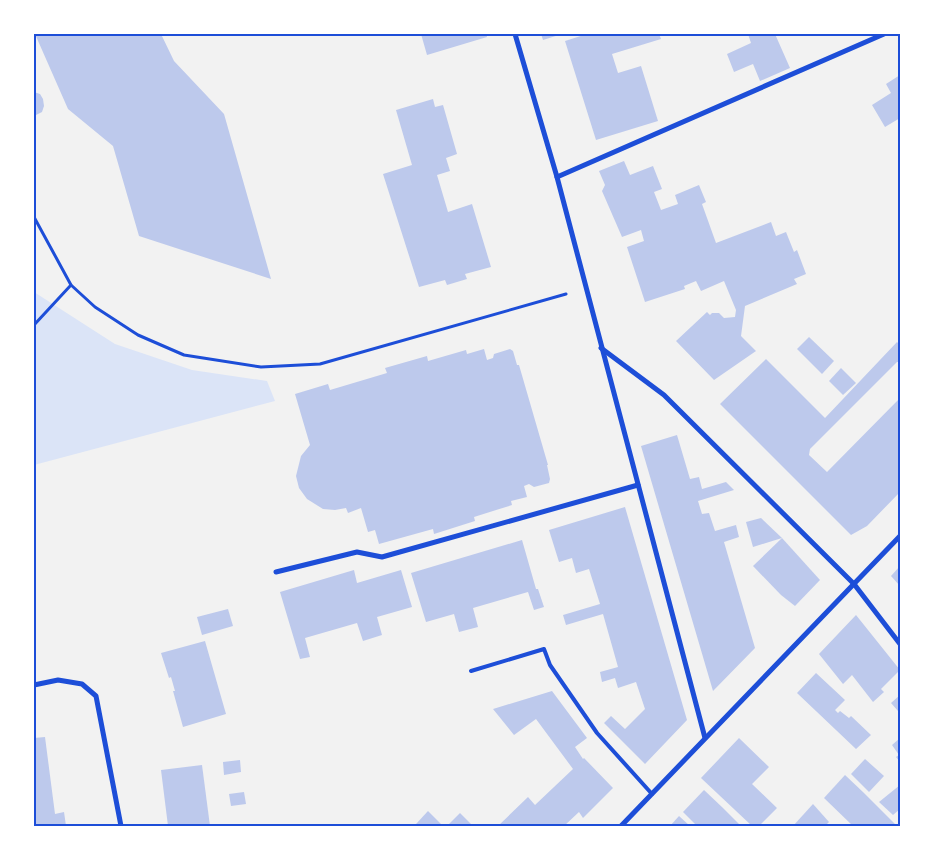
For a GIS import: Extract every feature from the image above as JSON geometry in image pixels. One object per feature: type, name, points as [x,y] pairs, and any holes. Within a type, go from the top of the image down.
[{"type":"street","points":[[515,34],[557,178],[705,738]]},
{"type":"street","points":[[557,178],[884,34]]},
{"type":"street","points":[[601,348],[664,395],[854,584],[900,644]]},
{"type":"street","points":[[276,572],[357,552],[382,557],[638,486]]},
{"type":"street","points":[[622,826],[900,536]]},
{"type":"street","points":[[34,685],[58,680],[82,684],[96,696],[122,826]]},
{"type":"lane","points":[[472,671],[544,649],[550,665],[596,733],[652,794]]},
{"type":"path","points":[[34,217],[72,285],[95,307],[138,334],[184,355],[261,366],[320,364],[586,288]]},
{"type":"path","points":[[34,325],[72,285]]},
{"type":"shaded area","points":[[34,292],[115,344],[192,370],[267,381],[275,401],[34,465]]},
{"type":"building","points":[[35,34],[161,34],[174,61],[224,114],[271,279],[139,236],[113,146],[68,109]]},
{"type":"building","points":[[421,34],[486,34],[487,37],[427,55]]},
{"type":"building","points":[[541,34],[562,34],[543,40]]},
{"type":"building","points":[[587,34],[659,34],[661,39],[612,54],[618,73],[641,66],[658,121],[596,140],[565,41]]},
{"type":"building","points":[[748,34],[775,34],[790,68],[760,81],[753,64],[734,72],[727,54],[751,43]]},
{"type":"building","points":[[900,75],[900,118],[885,127],[872,105],[891,93],[886,84]]},
{"type":"building","points":[[34,92],[40,94],[44,106],[42,112],[34,116]]},
{"type":"building","points":[[433,99],[435,107],[443,105],[457,154],[446,158],[450,171],[437,175],[448,212],[472,204],[491,267],[465,274],[467,279],[447,285],[445,280],[419,287],[383,174],[412,165],[396,110]]},
{"type":"building","points":[[624,161],[630,175],[653,166],[662,189],[654,192],[661,210],[678,204],[675,195],[699,185],[706,202],[702,204],[716,243],[771,222],[776,236],[786,232],[794,252],[797,250],[806,274],[794,279],[797,284],[745,306],[741,336],[756,351],[714,380],[676,341],[707,312],[710,315],[712,313],[719,313],[724,318],[735,317],[736,310],[724,281],[701,291],[696,281],[684,286],[685,289],[645,302],[627,247],[644,241],[641,230],[622,237],[602,191],[605,185],[599,171]]},
{"type":"building","points":[[809,337],[834,361],[822,374],[797,349]]},
{"type":"building","points":[[897,342],[900,345],[900,362],[897,362],[810,449],[809,455],[827,472],[900,398],[900,492],[867,526],[851,535],[720,404],[766,359],[825,418]]},
{"type":"building","points":[[484,349],[487,360],[493,358],[494,354],[510,349],[513,351],[517,365],[519,365],[548,465],[549,483],[534,487],[529,484],[524,486],[527,497],[511,501],[512,505],[474,517],[475,521],[434,534],[433,529],[379,544],[375,530],[368,532],[361,508],[348,513],[346,508],[335,510],[323,509],[307,499],[299,488],[296,476],[301,456],[310,445],[295,394],[328,384],[330,390],[387,373],[385,368],[427,356],[428,361],[466,350],[467,354]]},
{"type":"building","points":[[841,368],[856,383],[843,395],[829,381]]},
{"type":"building","points":[[677,435],[690,479],[699,477],[702,489],[726,482],[734,490],[698,501],[702,514],[709,513],[715,531],[736,525],[739,537],[724,542],[755,648],[713,691],[641,446]]},
{"type":"building","points":[[625,507],[687,720],[645,764],[604,723],[611,716],[625,729],[645,709],[636,682],[618,688],[615,678],[602,682],[600,672],[618,667],[603,614],[566,625],[563,615],[600,604],[589,569],[576,573],[572,558],[559,562],[549,530]]},
{"type":"building","points":[[761,518],[782,538],[753,547],[746,522]]},
{"type":"building","points":[[782,538],[820,580],[795,606],[781,595],[753,566]]},
{"type":"building","points":[[522,540],[536,589],[538,589],[544,607],[534,610],[528,592],[473,608],[478,627],[459,632],[454,614],[426,622],[411,573]]},
{"type":"building","points":[[900,566],[900,586],[891,576]]},
{"type":"building","points":[[354,570],[357,583],[401,570],[412,607],[377,617],[382,635],[363,641],[357,623],[305,638],[310,657],[300,659],[280,592]]},
{"type":"building","points":[[228,609],[233,626],[202,635],[197,617]]},
{"type":"building","points":[[856,615],[900,670],[881,689],[884,692],[873,702],[852,675],[843,684],[819,654]]},
{"type":"building","points":[[205,641],[226,714],[183,727],[171,677],[169,678],[161,653]]},
{"type":"building","points":[[816,673],[845,700],[835,710],[838,713],[840,711],[849,718],[851,716],[871,735],[856,749],[797,693]]},
{"type":"building","points":[[552,691],[587,738],[575,747],[583,759],[613,788],[583,818],[579,812],[564,826],[498,826],[528,797],[535,805],[573,769],[536,719],[514,735],[493,709]]},
{"type":"building","points":[[900,695],[900,709],[898,711],[891,703]]},
{"type":"building","points":[[45,737],[55,814],[64,812],[66,826],[34,826],[34,738]]},
{"type":"building","points":[[739,738],[769,767],[752,784],[777,808],[759,826],[752,826],[701,778]]},
{"type":"building","points":[[900,738],[900,762],[896,757],[899,755],[892,745]]},
{"type":"building","points":[[865,759],[884,776],[869,792],[851,774]]},
{"type":"building","points":[[240,760],[241,772],[224,775],[223,762]]},
{"type":"building","points":[[202,765],[210,826],[168,826],[161,770]]},
{"type":"building","points":[[845,775],[897,826],[853,826],[824,798]]},
{"type":"building","points":[[900,785],[900,809],[893,815],[879,802]]},
{"type":"building","points":[[704,790],[741,826],[697,826],[683,812]]},
{"type":"building","points":[[244,792],[246,804],[231,806],[229,794]]},
{"type":"building","points":[[813,804],[829,822],[825,826],[793,826]]},
{"type":"building","points":[[428,811],[443,826],[417,826],[416,824]]},
{"type":"building","points":[[460,813],[473,826],[447,826]]},
{"type":"building","points":[[679,816],[690,826],[670,826]]}]
